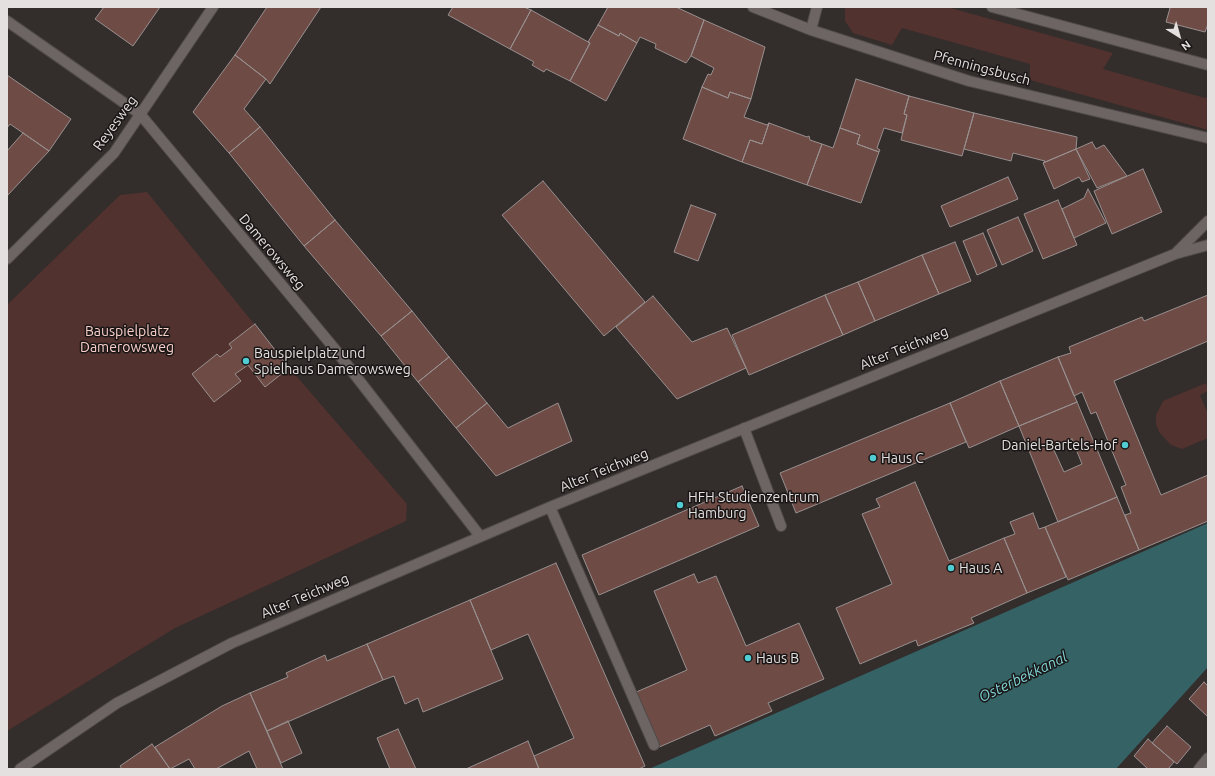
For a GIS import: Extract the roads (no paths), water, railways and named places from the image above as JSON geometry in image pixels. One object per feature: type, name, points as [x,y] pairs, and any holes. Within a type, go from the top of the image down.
[{"type":"street","name":"Reyesweg","points":[[7,259],[114,153],[213,7]]},
{"type":"street","name":"Pfenningsbusch","points":[[753,7],[811,30],[969,81],[1208,138]]},
{"type":"street","points":[[811,30],[817,7]]},
{"type":"street","points":[[992,7],[1208,65]]},
{"type":"street","name":"Damerowsweg","points":[[7,21],[140,114],[334,348],[480,536]]},
{"type":"street","name":"Alter Teichweg","points":[[20,769],[117,703],[232,643],[550,507],[1175,254],[1208,221]]},
{"type":"street","points":[[1175,254],[1208,245]]},
{"type":"street","points":[[744,428],[781,526]]},
{"type":"street","points":[[550,507],[654,745]]},
{"type":"street","points":[[1199,769],[1208,758]]},
{"type":"water","name":"Osterbekkanal","points":[[1208,523],[1208,667],[1116,769],[649,769]]},
{"type":"place","name":"Bauspielplatz und Spielhaus Damerowsweg","points":[[246,361]]},
{"type":"place","name":"Daniel-Bartels-Hof","points":[[1125,445]]},
{"type":"place","name":"Haus C","points":[[873,458]]},
{"type":"place","name":"HFH Studienzentrum Hamburg","points":[[680,505]]},
{"type":"place","name":"Haus A","points":[[951,568]]},
{"type":"place","name":"Haus B","points":[[748,658]]},
{"type":"park label","name":"Bauspielplatz Damerowsweg","points":[[127,340]]}]
